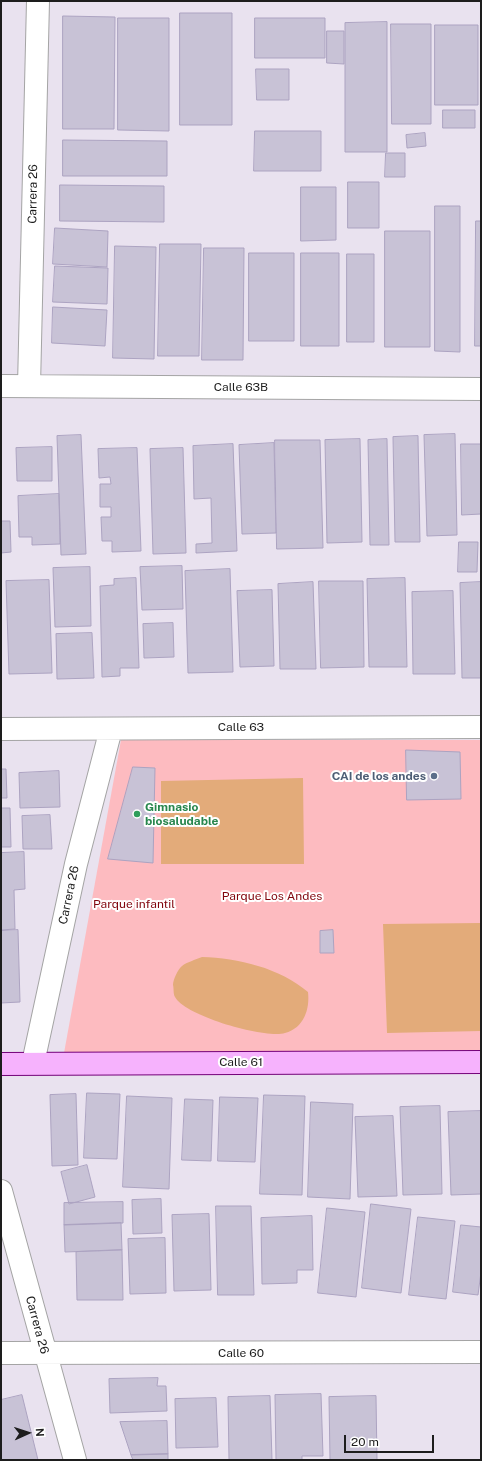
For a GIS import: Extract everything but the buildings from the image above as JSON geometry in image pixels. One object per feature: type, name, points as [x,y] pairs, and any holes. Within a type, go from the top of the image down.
[{"type":"street","name":"Carrera 26","points":[[28,386],[38,1]]},
{"type":"street","name":"Calle 63B","points":[[1,386],[481,389]]},
{"type":"street","name":"Calle 63","points":[[1,729],[481,727]]},
{"type":"street","name":"Carrera 26","points":[[33,1063],[76,864],[111,729]]},
{"type":"street","name":"Calle 61","points":[[1,1064],[481,1062]]},
{"type":"street","name":"Carrera 26","points":[[1,1190],[75,1460]]},
{"type":"street","name":"Calle 60","points":[[1,1353],[481,1352]]},
{"type":"green space","name":"Parque Los Andes","points":[[121,740],[481,740],[481,1050],[64,1053]]},
{"type":"shaded area","points":[[303,778],[304,864],[161,864],[161,781]]},
{"type":"shaded area","points":[[481,923],[481,1031],[387,1033],[383,924]]},
{"type":"shaded area","points":[[202,957],[244,962],[272,971],[297,984],[308,992],[307,1011],[301,1022],[297,1027],[285,1033],[261,1033],[209,1018],[182,1004],[174,994],[173,985],[176,975],[180,967]]},
{"type":"place","name":"CAI de los andes","points":[[434,776]]},
{"type":"place","name":"Gimnasio biosaludable","points":[[137,814]]},
{"type":"park label","name":"Parque infantil","points":[[134,904]]}]
